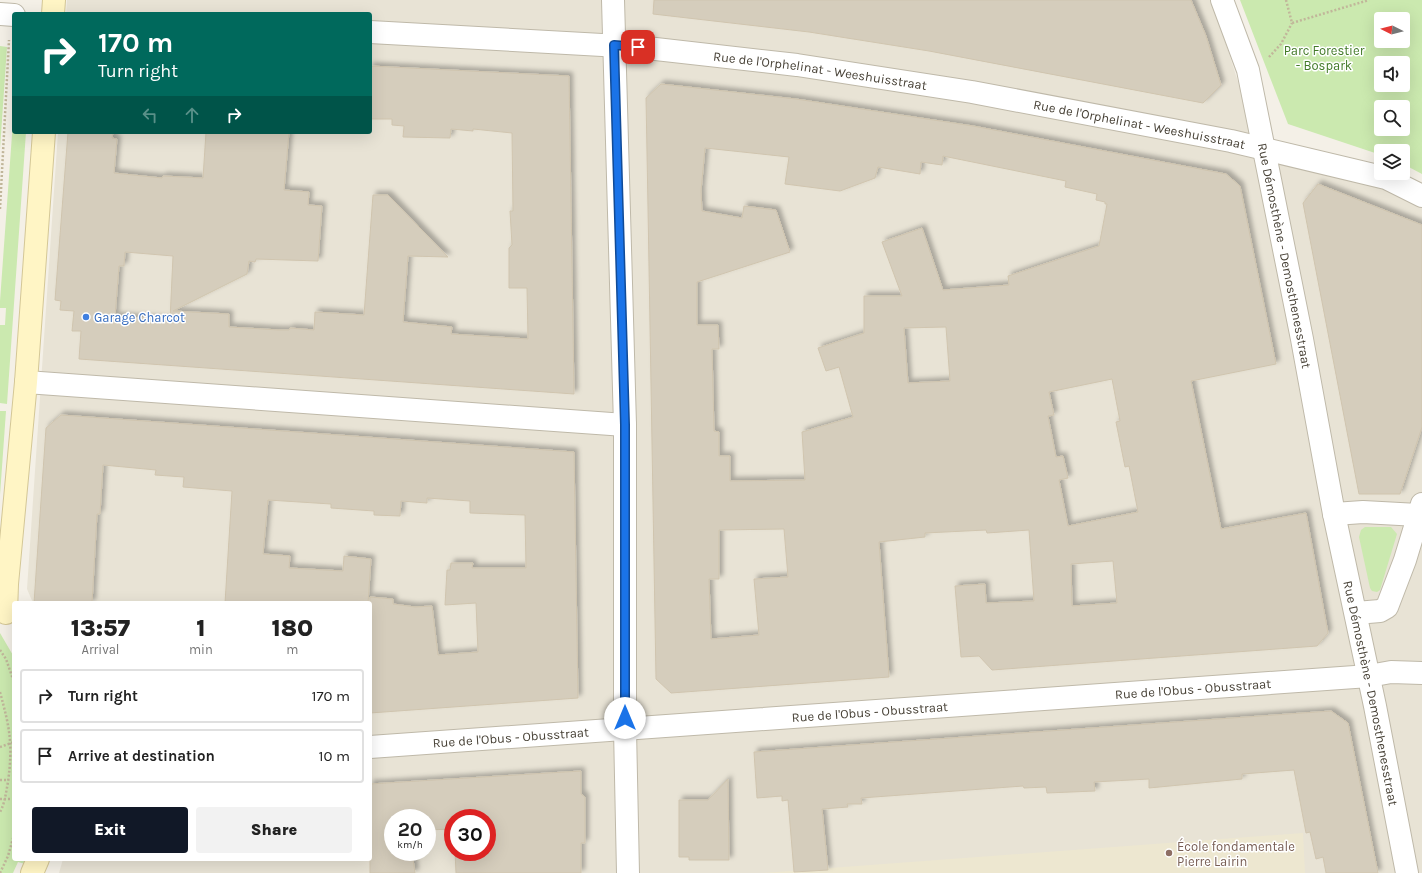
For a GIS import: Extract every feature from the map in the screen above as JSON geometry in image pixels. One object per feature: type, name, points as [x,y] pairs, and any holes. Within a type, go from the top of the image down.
[{"type":"main road","points":[[53,12],[54,0]]},
{"type":"main road","points":[[7,615],[7,584],[26,382],[44,134]]},
{"type":"main road","points":[[32,873],[37,861]]},
{"type":"street","points":[[613,0],[625,425],[625,729],[628,873]]},
{"type":"street","name":"Rue Démosthène - Demosthenesstraat","points":[[1222,0],[1248,70],[1302,339],[1334,514],[1369,676],[1407,873]]},
{"type":"street","points":[[0,14],[12,15]]},
{"type":"street","name":"Rue de l'Orphelinat - Weeshuisstraat","points":[[372,32],[614,45],[797,65],[972,92],[1135,122],[1264,149],[1386,178],[1422,196]]},
{"type":"street","points":[[26,382],[625,425]]},
{"type":"street","points":[[1334,514],[1420,509],[1405,560],[1387,607],[1380,610],[1356,613]]},
{"type":"street","name":"Rue de l'Obus - Obusstraat","points":[[372,747],[1369,676],[1391,672],[1422,673]]},
{"type":"path","points":[[1266,61],[1281,44],[1292,23],[1286,0]]},
{"type":"path","points":[[1292,23],[1369,0]]},
{"type":"path","points":[[0,209],[9,40]]},
{"type":"path","points":[[0,650],[6,659],[12,676]]},
{"type":"path","points":[[0,692],[12,739]]},
{"type":"path","points":[[0,747],[12,743]]},
{"type":"path","points":[[0,812],[6,798],[12,750]]},
{"type":"path","points":[[0,780],[8,780]]},
{"type":"path","points":[[0,799],[12,799]]},
{"type":"path","points":[[0,873],[8,856],[12,842]]},
{"type":"shaded area","points":[[67,0],[1212,0],[1260,151],[1387,188],[1422,203],[1422,873],[59,873],[62,861],[372,861],[372,601],[32,601],[27,589],[58,134],[372,134],[372,12],[66,12]]},
{"type":"shaded area","name":"École fondamentale Pierre Lairin","points":[[1303,833],[1305,873],[763,873]]},
{"type":"green space","name":"Parc Forestier - Bospark","points":[[1240,0],[1422,0],[1422,174],[1410,168],[1410,144],[1374,144],[1374,153],[1288,124]]},
{"type":"green space","points":[[0,46],[7,47],[0,149]]},
{"type":"green space","points":[[12,134],[26,134],[7,404],[0,403],[0,325],[5,325],[6,308],[0,308]]},
{"type":"green space","points":[[0,411],[6,411],[0,495]]},
{"type":"green space","points":[[1365,527],[1391,527],[1397,534],[1380,590],[1377,592],[1372,591],[1370,588],[1359,537],[1361,530]]},
{"type":"green space","points":[[0,633],[12,654],[12,861],[26,861],[25,864],[18,862],[13,873],[0,873]]},
{"type":"building","points":[[654,0],[1191,0],[1206,36],[1221,85],[1203,103],[929,51],[809,32],[653,14]]},
{"type":"building","points":[[372,66],[569,76],[574,394],[79,359],[81,331],[72,331],[74,311],[60,310],[61,301],[55,300],[68,134],[113,134],[112,138],[117,139],[114,173],[162,178],[163,176],[203,178],[206,134],[289,134],[284,190],[309,192],[308,205],[322,206],[318,261],[256,259],[255,262],[249,261],[247,274],[173,311],[229,314],[229,327],[279,330],[289,330],[290,328],[314,330],[315,312],[364,315],[373,195],[388,195],[448,257],[408,256],[403,322],[452,327],[451,334],[528,339],[527,288],[509,288],[509,248],[512,245],[510,211],[513,211],[512,133],[473,129],[473,131],[451,129],[450,138],[403,137],[404,126],[392,125],[392,119],[372,119]],"holes":[[[125,252],[173,256],[170,320],[115,316],[119,266],[124,266]]]},
{"type":"building","points":[[661,84],[796,99],[973,126],[1226,174],[1240,186],[1276,364],[1191,381],[1221,529],[1306,513],[1328,633],[1317,646],[992,670],[979,656],[961,657],[955,586],[985,584],[986,603],[1034,601],[1029,530],[987,533],[986,530],[925,533],[925,537],[879,542],[889,677],[671,693],[656,679],[646,98]],"holes":[[[705,148],[789,157],[785,184],[840,191],[875,178],[878,167],[920,174],[921,162],[942,165],[943,156],[1066,181],[1065,187],[1097,194],[1096,200],[1107,204],[1099,246],[1008,276],[1009,285],[943,290],[922,228],[882,242],[902,296],[864,296],[864,333],[818,348],[826,371],[839,367],[853,417],[802,432],[805,480],[730,481],[730,456],[719,456],[719,432],[714,431],[712,349],[719,349],[718,325],[697,325],[697,282],[790,252],[776,210],[744,206],[742,218],[702,211],[701,191]],[[946,327],[950,381],[908,383],[904,328]],[[1112,379],[1120,421],[1116,422],[1125,467],[1129,466],[1138,512],[1068,526],[1059,480],[1068,478],[1063,456],[1056,457],[1048,416],[1054,415],[1049,392]],[[784,529],[788,577],[754,579],[759,635],[711,639],[709,579],[719,579],[719,530]],[[1113,561],[1117,603],[1072,606],[1071,564]]]},
{"type":"building","points":[[1318,184],[1422,225],[1422,427],[1400,494],[1359,494],[1303,203]]},
{"type":"building","points":[[61,415],[574,452],[578,698],[372,713],[372,601],[370,601],[370,597],[393,599],[393,604],[415,607],[432,606],[438,655],[478,652],[476,603],[445,605],[447,570],[450,570],[451,563],[473,563],[472,568],[526,568],[525,515],[470,513],[470,501],[427,498],[427,503],[401,501],[400,516],[374,515],[374,511],[331,508],[331,504],[268,500],[263,554],[290,556],[289,568],[343,571],[344,556],[371,559],[368,601],[225,601],[232,491],[183,487],[184,477],[155,475],[156,470],[103,465],[100,514],[97,514],[92,601],[34,601],[46,428]]},
{"type":"building","points":[[1331,711],[1348,723],[1378,873],[1326,873],[1323,857],[1316,859],[1310,832],[1306,833],[1294,770],[1242,774],[1242,779],[1149,788],[1149,779],[1094,782],[1095,791],[1047,793],[1046,787],[1024,788],[1023,786],[861,798],[862,804],[847,804],[848,807],[822,809],[828,870],[794,872],[788,800],[782,801],[782,796],[757,798],[754,752]]},
{"type":"building","points":[[581,771],[581,794],[585,797],[585,843],[581,843],[581,873],[456,873],[455,861],[496,861],[496,809],[444,809],[444,829],[436,830],[436,809],[384,809],[384,861],[413,861],[415,873],[370,873],[370,861],[372,861],[372,784]]},
{"type":"building","points":[[728,779],[729,860],[689,860],[689,857],[679,857],[679,800],[708,800]]},
{"type":"place","name":"Garage Charcot","points":[[86,317]]},
{"type":"place","name":"École fondamentale Pierre Lairin","points":[[1169,853]]},
{"type":"route","points":[[625,718],[625,425],[614,45],[638,47]]}]
